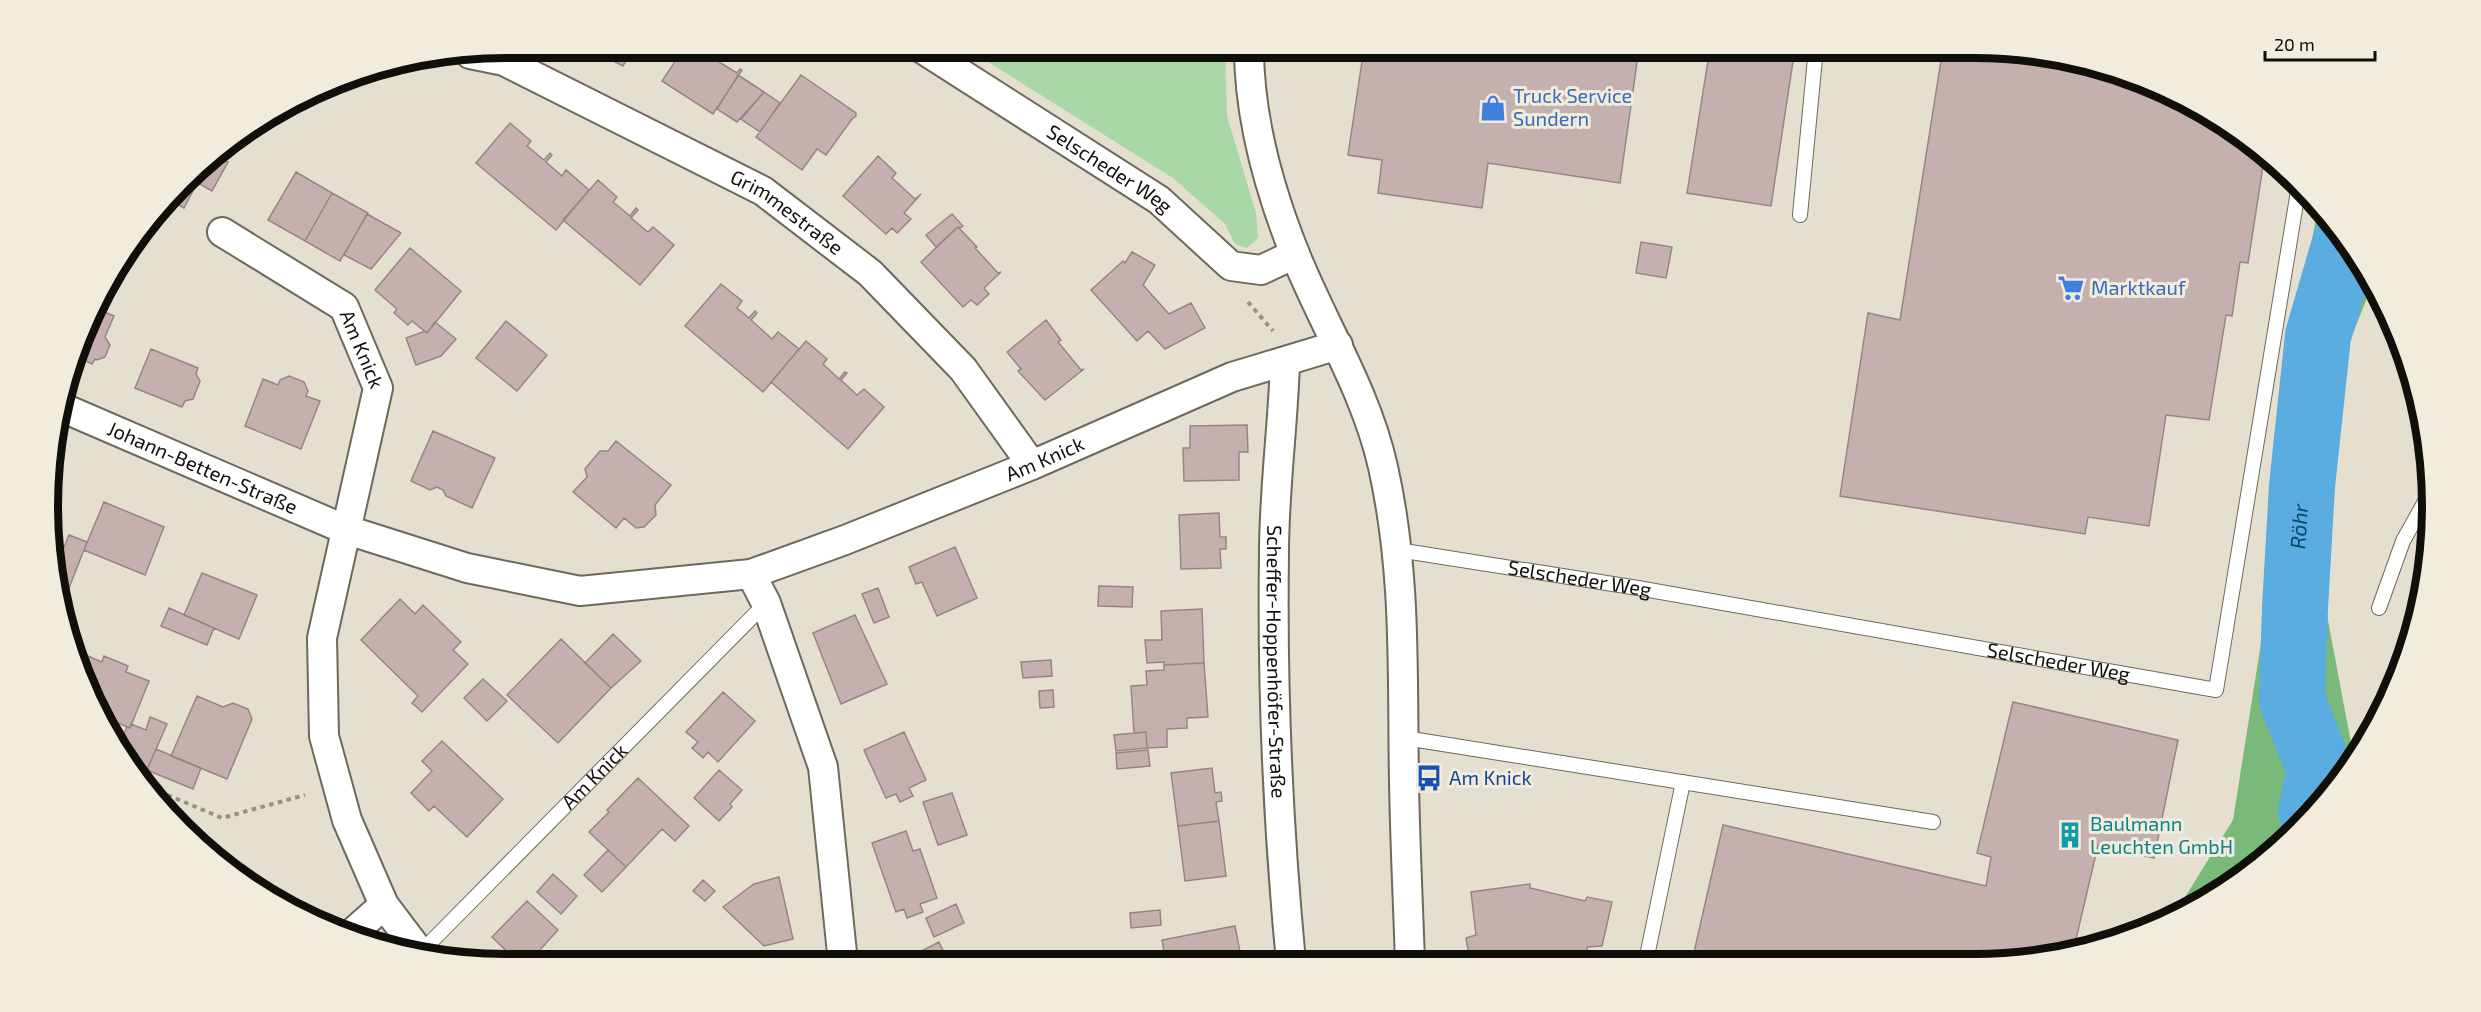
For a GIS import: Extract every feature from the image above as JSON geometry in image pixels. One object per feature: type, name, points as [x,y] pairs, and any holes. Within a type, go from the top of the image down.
[{"type":"street","name":"Grimmestraße","points":[[492,58],[504,61],[763,191],[870,273],[963,369],[1032,465]]},
{"type":"street","name":"Selscheder Weg","points":[[937,58],[1160,200],[1231,266],[1261,270],[1295,254]]},
{"type":"street","points":[[1250,58],[1255,122],[1267,169],[1295,254],[1364,404],[1383,466],[1398,550],[1404,644],[1404,780],[1410,954]]},
{"type":"street","name":"Am Knick","points":[[222,232],[344,307],[378,388],[361,469],[344,529],[321,638],[324,736],[347,820],[384,905],[413,944]]},
{"type":"street","name":"Am Knick","points":[[344,529],[467,567],[580,591],[751,574],[845,540],[1032,465],[1232,377],[1338,345]]},
{"type":"street","name":"Scheffer-Hoppenhöfer-Straße","points":[[1285,362],[1274,550],[1274,705],[1280,850],[1290,954]]},
{"type":"street","name":"Johann-Betten-Straße","points":[[69,410],[344,529]]},
{"type":"street","points":[[751,574],[766,603],[824,767],[842,954]]},
{"type":"street","points":[[358,928],[384,905]]},
{"type":"lane","points":[[1800,215],[1815,58]]},
{"type":"lane","name":"Selscheder Weg","points":[[1398,550],[1649,590],[2216,690],[2297,196]]},
{"type":"lane","points":[[2379,608],[2403,541],[2422,507]]},
{"type":"lane","name":"Am Knick","points":[[427,946],[766,603]]},
{"type":"lane","points":[[1405,738],[1933,822]]},
{"type":"lane","points":[[1647,954],[1683,782]]},
{"type":"path","points":[[164,793],[222,818],[338,786]]},
{"type":"green space","points":[[982,58],[1225,58],[1227,116],[1256,213],[1258,238],[1247,248],[1235,244],[1225,224],[1173,178]]},
{"type":"green space","points":[[2316,217],[2347,257],[2369,294],[2342,361],[2309,520],[2352,747],[2311,801],[2270,842],[2224,878],[2181,903],[2233,820],[2273,567],[2274,468]]},
{"type":"building","points":[[607,58],[627,58],[623,66]]},
{"type":"building","points":[[677,58],[712,58],[737,73],[740,69],[742,70],[713,114],[662,81]]},
{"type":"building","name":"Truck Service Sundern","points":[[1363,58],[1557,58],[1571,60],[1571,58],[1638,58],[1620,183],[1488,163],[1482,208],[1378,193],[1382,160],[1348,155]]},
{"type":"building","points":[[1708,58],[1793,58],[1771,206],[1687,193]]},
{"type":"building","name":"Marktkauf","points":[[1941,58],[2033,62],[2119,82],[2199,118],[2263,164],[2248,263],[2240,262],[2232,316],[2226,315],[2209,420],[2166,415],[2149,526],[2088,517],[2085,534],[1840,496],[1868,313],[1900,320]]},
{"type":"building","points":[[738,75],[764,92],[737,122],[717,109]]},
{"type":"building","points":[[801,75],[856,113],[826,155],[817,149],[802,170],[756,137]]},
{"type":"building","points":[[764,92],[780,103],[760,132],[741,119]]},
{"type":"building","points":[[510,123],[531,141],[527,146],[544,160],[550,153],[552,155],[546,162],[562,176],[566,170],[589,190],[556,230],[476,163]]},
{"type":"building","points":[[878,156],[896,173],[892,178],[915,199],[921,194],[904,213],[911,219],[897,233],[892,228],[886,234],[843,196]]},
{"type":"building","points":[[223,160],[228,162],[212,191],[198,183]]},
{"type":"building","points":[[296,172],[332,193],[305,241],[268,220]]},
{"type":"building","points":[[598,180],[617,197],[613,202],[630,216],[636,208],[638,210],[631,218],[648,232],[653,227],[674,245],[640,285],[563,220]]},
{"type":"building","points":[[197,183],[184,208],[177,204]]},
{"type":"building","points":[[332,193],[368,213],[340,261],[305,241]]},
{"type":"building","points":[[367,214],[401,233],[371,269],[344,255]]},
{"type":"building","points":[[952,214],[963,226],[958,227],[936,247],[926,235]]},
{"type":"building","points":[[958,227],[998,273],[1001,272],[984,288],[989,294],[977,305],[971,300],[963,307],[921,262]]},
{"type":"building","points":[[1641,242],[1672,247],[1666,278],[1636,273]]},
{"type":"building","points":[[410,248],[461,291],[427,333],[412,321],[408,325],[394,313],[397,309],[375,290]]},
{"type":"building","points":[[1132,252],[1155,265],[1143,285],[1169,314],[1191,303],[1205,328],[1165,349],[1148,331],[1137,341],[1091,290],[1123,261],[1125,263]]},
{"type":"building","points":[[721,284],[742,301],[737,308],[749,318],[755,311],[757,313],[751,320],[772,339],[778,332],[799,349],[763,392],[685,326]]},
{"type":"building","points":[[103,312],[114,316],[105,337],[110,345],[105,357],[95,359],[92,364],[83,360]]},
{"type":"building","points":[[1046,320],[1061,340],[1058,342],[1081,370],[1084,369],[1045,400],[1018,371],[1021,369],[1007,352]]},
{"type":"building","points":[[506,321],[547,355],[517,391],[476,358]]},
{"type":"building","points":[[435,322],[456,339],[441,356],[416,365],[406,338],[425,331],[427,333]]},
{"type":"building","points":[[806,341],[827,359],[823,364],[839,379],[845,372],[847,373],[841,380],[857,395],[864,389],[884,407],[848,449],[771,382]]},
{"type":"building","points":[[151,349],[198,368],[196,374],[200,381],[193,399],[185,401],[182,407],[135,388]]},
{"type":"building","points":[[289,376],[304,382],[308,391],[306,396],[320,401],[301,449],[245,426],[263,379],[278,385],[280,380]]},
{"type":"building","points":[[1247,425],[1248,452],[1239,452],[1239,480],[1184,481],[1183,448],[1190,448],[1190,426]]},
{"type":"building","points":[[433,431],[495,458],[472,508],[446,496],[443,490],[437,487],[430,490],[411,481]]},
{"type":"building","points":[[616,441],[671,485],[655,505],[656,515],[644,527],[636,528],[624,518],[616,528],[573,492],[587,477],[585,469],[600,451],[608,451]]},
{"type":"building","points":[[104,502],[164,527],[145,575],[84,550]]},
{"type":"building","points":[[1219,513],[1220,537],[1226,537],[1226,549],[1220,549],[1221,568],[1181,569],[1179,515]]},
{"type":"building","points":[[69,535],[87,542],[69,588],[66,587],[61,555]]},
{"type":"building","points":[[955,547],[977,598],[937,616],[922,582],[916,584],[909,567]]},
{"type":"building","points":[[202,573],[257,595],[239,639],[184,615]]},
{"type":"building","points":[[1099,586],[1133,587],[1132,607],[1098,606]]},
{"type":"building","points":[[878,588],[889,617],[874,623],[862,594]]},
{"type":"building","points":[[400,599],[415,614],[423,605],[461,642],[453,650],[468,664],[422,712],[412,703],[418,696],[361,640]]},
{"type":"building","points":[[169,608],[214,628],[207,645],[161,626]]},
{"type":"building","points":[[1202,609],[1204,663],[1164,665],[1164,662],[1147,663],[1145,640],[1162,640],[1161,611]]},
{"type":"building","points":[[855,615],[887,684],[841,704],[813,633]]},
{"type":"building","points":[[613,634],[641,661],[611,688],[585,663]]},
{"type":"building","points":[[561,639],[611,688],[558,743],[507,695]]},
{"type":"building","points":[[84,654],[102,662],[104,656],[128,666],[126,672],[149,681],[130,728],[114,721]]},
{"type":"building","points":[[1051,660],[1052,676],[1023,678],[1021,662]]},
{"type":"building","points":[[1204,663],[1208,717],[1187,718],[1187,728],[1167,729],[1167,747],[1147,748],[1146,732],[1134,733],[1131,686],[1147,685],[1146,671],[1164,670],[1164,665]]},
{"type":"building","points":[[483,679],[507,701],[487,721],[464,698]]},
{"type":"building","points":[[1053,690],[1054,707],[1040,708],[1039,691]]},
{"type":"building","points":[[723,692],[755,721],[718,762],[708,752],[703,758],[692,748],[698,742],[686,732]]},
{"type":"building","points":[[197,696],[223,707],[233,703],[248,709],[252,719],[227,779],[171,756]]},
{"type":"building","name":"Baulmann Leuchten GmbH","points":[[2013,702],[2178,740],[2154,858],[2098,845],[2075,942],[2033,950],[1975,954],[1694,954],[1723,825],[1986,886],[1991,857],[1977,853]]},
{"type":"building","points":[[150,717],[167,724],[147,770],[123,737],[131,724],[146,730]]},
{"type":"building","points":[[904,732],[926,780],[909,788],[913,796],[900,802],[896,794],[886,798],[864,750]]},
{"type":"building","points":[[1146,732],[1147,748],[1116,751],[1114,735]]},
{"type":"building","points":[[442,741],[503,799],[467,837],[434,806],[429,811],[411,793],[432,771],[422,761]]},
{"type":"building","points":[[156,749],[201,768],[193,789],[147,770]]},
{"type":"building","points":[[1148,750],[1150,766],[1117,769],[1116,753]]},
{"type":"building","points":[[1212,768],[1215,793],[1221,792],[1222,801],[1216,802],[1219,821],[1178,826],[1171,773]]},
{"type":"building","points":[[719,770],[742,790],[730,804],[732,807],[719,821],[694,798]]},
{"type":"building","points":[[638,778],[689,826],[675,841],[662,829],[626,867],[589,832]]},
{"type":"building","points":[[952,793],[967,835],[938,845],[923,802]]},
{"type":"building","points":[[1219,821],[1226,876],[1185,881],[1178,826]]},
{"type":"building","points":[[906,831],[913,851],[920,849],[937,898],[920,904],[923,912],[907,918],[904,909],[896,912],[872,843]]},
{"type":"building","points":[[608,850],[626,867],[602,892],[584,875]]},
{"type":"building","points":[[553,874],[577,896],[561,914],[537,892]]},
{"type":"building","points":[[779,877],[793,939],[764,946],[723,907],[754,884]]},
{"type":"building","points":[[703,880],[715,891],[705,901],[693,891]]},
{"type":"building","points":[[1530,884],[1530,888],[1585,901],[1587,897],[1612,902],[1602,946],[1587,947],[1588,954],[1469,954],[1466,938],[1476,935],[1471,892]]},
{"type":"building","points":[[527,901],[558,930],[536,954],[510,954],[492,937]]},
{"type":"building","points":[[956,904],[964,923],[934,937],[926,918]]},
{"type":"building","points":[[1160,910],[1161,925],[1131,928],[1130,913]]},
{"type":"building","points":[[1235,926],[1240,954],[1165,954],[1162,940]]},
{"type":"building","points":[[939,942],[945,954],[916,954]]},
{"type":"waterway","name":"Röhr","points":[[2314,797],[2320,770],[2292,700],[2295,608],[2302,486],[2318,336],[2343,251]]},
{"type":"place","name":"Truck Service Sundern","points":[[1493,108]]},
{"type":"place","name":"Marktkauf","points":[[2071,288]]},
{"type":"place","name":"Am Knick","points":[[1429,778]]},
{"type":"place","name":"Baulmann Leuchten GmbH","points":[[2070,835]]}]
